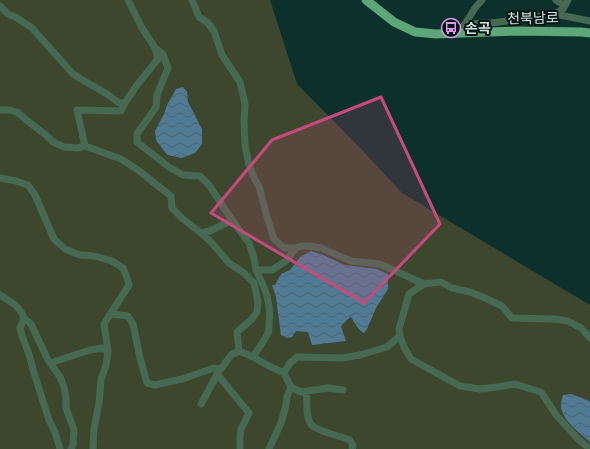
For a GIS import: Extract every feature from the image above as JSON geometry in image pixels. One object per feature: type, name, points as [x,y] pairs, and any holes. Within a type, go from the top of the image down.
[{"type":"main road","name":"천북남로","points":[[366,0],[394,22],[415,32],[436,34],[518,31],[590,33]]},
{"type":"street","points":[[85,146],[77,110],[121,111],[137,84],[158,59],[155,48],[142,28],[128,0]]},
{"type":"street","points":[[192,0],[199,17],[208,22],[214,31],[222,55],[240,82],[245,104],[245,146],[249,165],[259,186],[274,239],[284,248],[309,246],[321,248],[351,261],[380,264],[424,284]]},
{"type":"street","points":[[456,34],[482,0]]},
{"type":"street","points":[[555,14],[563,9],[567,3],[556,0]]},
{"type":"street","points":[[0,6],[8,14],[32,28],[73,74],[107,94],[119,103],[125,103]]},
{"type":"street","points":[[465,24],[516,20],[555,14],[590,21]]},
{"type":"street","points":[[155,48],[164,54],[168,68],[157,95],[156,107],[137,134],[137,142],[169,167],[184,175],[200,176],[210,185],[232,220],[249,243],[256,270],[269,300],[270,319],[268,332],[253,357]]},
{"type":"street","points":[[0,110],[17,112],[53,142],[64,147],[77,148],[85,146],[121,159],[138,170],[171,196],[172,208],[211,242],[229,263],[244,273],[254,283],[258,302],[257,312],[252,319],[237,332],[239,350]]},
{"type":"street","points":[[0,178],[28,185],[35,195],[54,239],[65,249],[80,255],[94,256],[112,261],[123,268],[126,275],[129,285],[104,324],[108,351],[106,366],[101,379],[99,403],[94,429],[93,449]]},
{"type":"street","points":[[201,233],[210,231],[232,220]]},
{"type":"street","points":[[256,270],[272,270],[286,261],[296,248]]},
{"type":"street","points":[[590,338],[580,328],[568,321],[554,319],[512,318],[502,306],[470,292],[452,288],[441,282],[424,284],[409,294],[399,329],[404,347],[411,359],[460,386],[480,389],[515,384],[541,392],[562,422],[590,449]]},
{"type":"street","points":[[0,296],[14,303],[21,310],[24,318],[31,324],[50,363],[60,377],[66,396],[66,408],[74,430],[73,445],[71,449]]},
{"type":"street","points":[[111,314],[128,316],[133,324],[140,358],[148,383],[155,385],[182,379],[214,368],[219,371],[249,413],[241,429],[240,449]]},
{"type":"street","points":[[24,318],[20,328],[22,336],[60,449]]},
{"type":"street","points":[[284,372],[290,363],[297,357],[342,358],[360,355],[387,347],[400,336]]},
{"type":"street","points":[[50,363],[90,350],[102,348],[108,351]]},
{"type":"street","points":[[239,350],[284,372],[291,387],[301,392],[328,388],[343,390]]},
{"type":"street","points":[[201,404],[219,371],[231,355],[239,350]]},
{"type":"street","points":[[269,449],[282,423],[287,397],[291,387]]},
{"type":"street","points":[[306,391],[310,423],[313,427],[350,440],[353,446],[352,449]]},
{"type":"highlighted area","points":[[381,97],[440,224],[364,303],[211,213],[272,140]]},
{"type":"green space","points":[[0,0],[270,0],[297,84],[402,193],[590,305],[590,449],[0,449]]},
{"type":"water","points":[[183,87],[187,92],[188,102],[202,129],[202,144],[195,153],[182,158],[167,155],[156,140],[155,131],[176,89]]},
{"type":"water","points":[[311,251],[345,265],[377,269],[388,274],[388,289],[376,308],[364,333],[358,328],[351,317],[341,326],[346,341],[312,345],[308,332],[296,331],[292,337],[287,338],[281,335],[276,297],[272,285],[275,285],[281,274],[290,270],[301,256]]},
{"type":"water","points":[[571,394],[590,402],[590,442],[572,426],[562,411],[561,404],[563,395]]},
{"type":"place","name":"손곡","points":[[451,28]]}]
